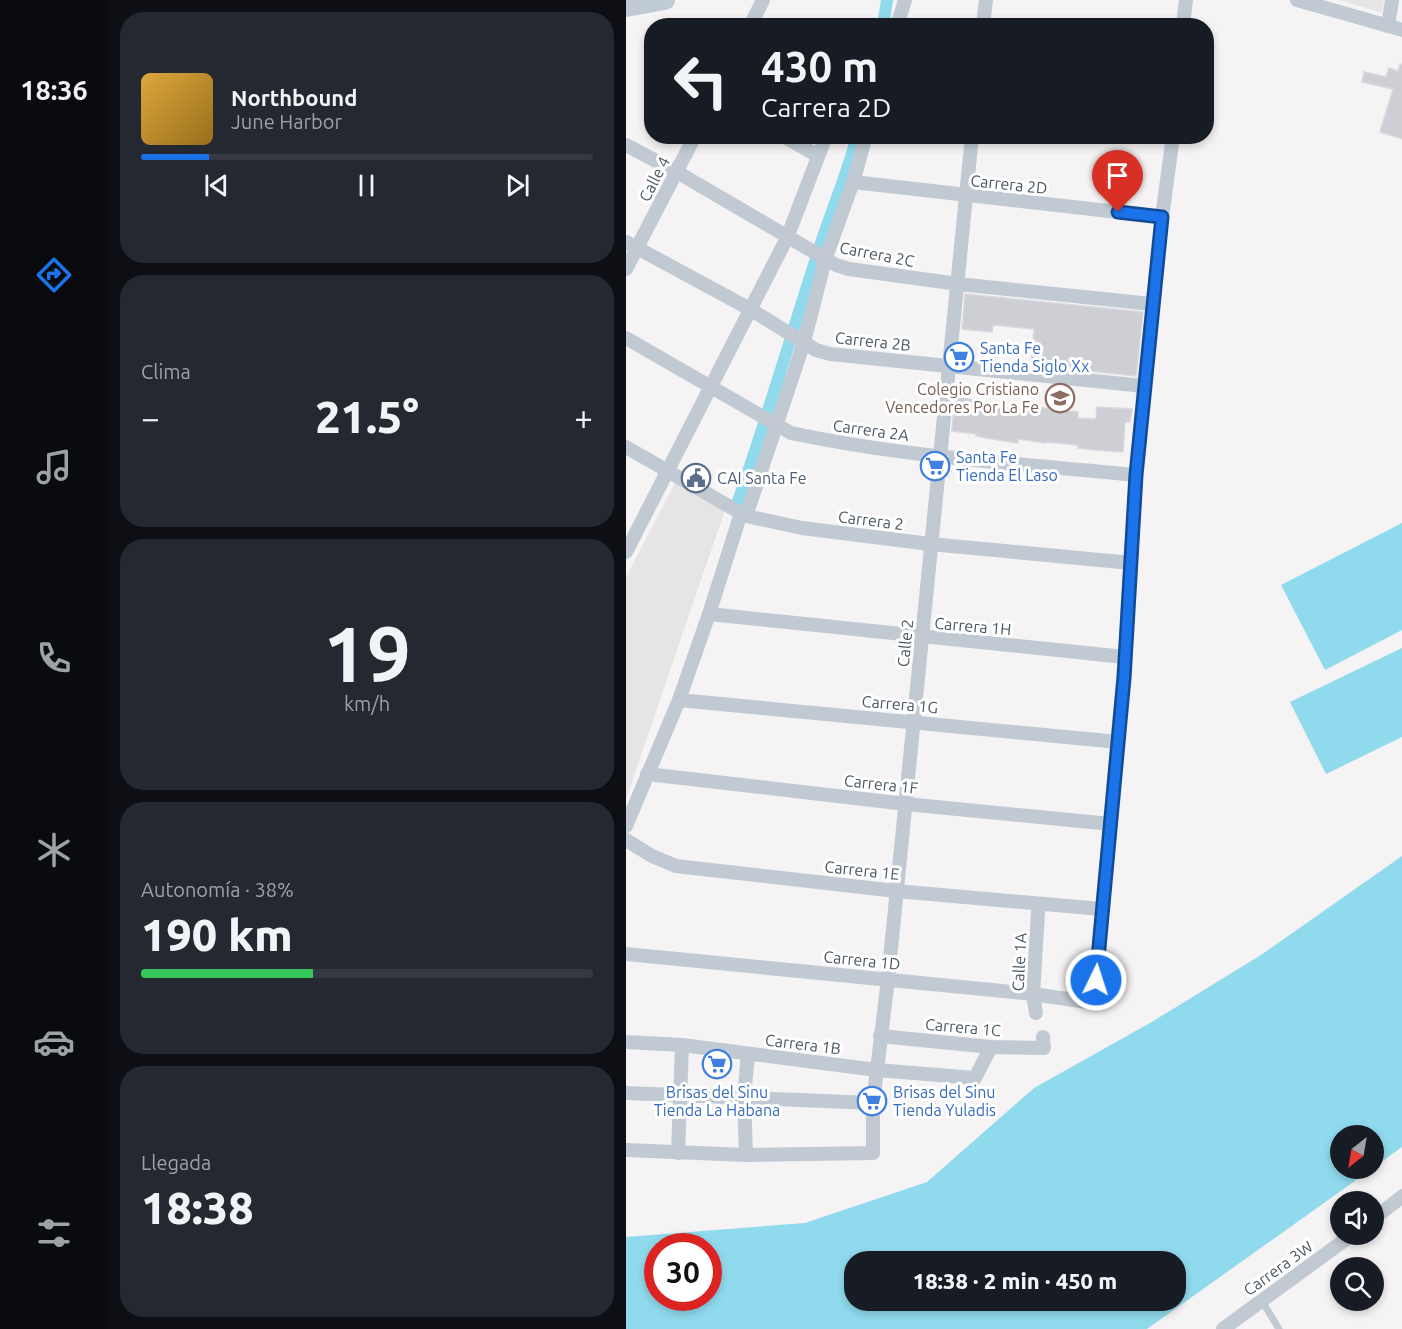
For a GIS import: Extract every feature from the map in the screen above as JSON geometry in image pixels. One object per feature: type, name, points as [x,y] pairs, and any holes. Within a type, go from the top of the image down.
[{"type":"street","points":[[626,7],[665,0]]},
{"type":"street","points":[[754,18],[763,0]]},
{"type":"street","points":[[900,18],[905,0]]},
{"type":"street","points":[[984,18],[986,0]]},
{"type":"street","points":[[1184,18],[1186,0]]},
{"type":"street","points":[[1297,0],[1403,30]]},
{"type":"street","points":[[1388,26],[1392,0]]},
{"type":"street","name":"Calle 4","points":[[626,269],[632,245],[677,172],[691,144]]},
{"type":"street","points":[[797,144],[818,156]]},
{"type":"street","points":[[626,549],[787,238],[823,144]]},
{"type":"street","points":[[626,826],[678,700],[709,614],[740,513],[775,425],[824,259],[853,182],[864,144]]},
{"type":"street","name":"Calle 2","points":[[746,1155],[873,1153],[873,1103],[906,804],[912,721],[923,638],[930,544],[941,457],[971,144]]},
{"type":"street","points":[[1101,909],[1111,824],[1125,657],[1144,386],[1172,144]]},
{"type":"street","name":"Carrera 2C","points":[[626,145],[677,172],[824,259],[849,269],[958,284],[1152,304]]},
{"type":"street","name":"Carrera 2D","points":[[853,182],[1162,217]]},
{"type":"street","name":"Carrera 2B","points":[[632,245],[750,309],[816,350],[830,354],[1144,386]]},
{"type":"street","name":"Carrera 2A","points":[[626,339],[791,433],[822,440],[941,457],[1136,475]]},
{"type":"street","name":"Carrera 2","points":[[626,447],[740,513],[802,528],[930,544],[1132,563]]},
{"type":"street","name":"Carrera 1H","points":[[709,614],[923,638],[1125,657]]},
{"type":"street","name":"Carrera 1G","points":[[678,700],[1118,742]]},
{"type":"street","name":"Carrera 1F","points":[[647,774],[906,804],[1111,824]]},
{"type":"street","name":"Carrera 1E","points":[[626,840],[652,856],[676,866],[896,891],[1101,909]]},
{"type":"street","name":"Carrera 1D","points":[[626,954],[1033,994],[1094,1003],[1101,909]]},
{"type":"street","name":"Calle 1A","points":[[1036,1013],[1033,994],[1038,912]]},
{"type":"street","name":"Carrera 1C","points":[[880,1036],[990,1047],[1043,1043]]},
{"type":"street","name":"Carrera 1B","points":[[626,1042],[682,1045],[877,1070],[975,1078],[990,1047]]},
{"type":"street","points":[[678,1153],[682,1045]]},
{"type":"street","points":[[626,1150],[746,1155],[744,1098],[748,1054]]},
{"type":"street","points":[[626,1093],[873,1103]]},
{"type":"street","points":[[1384,1211],[1403,1196]]},
{"type":"street","name":"Carrera 3W","points":[[1223,1329],[1338,1245]]},
{"type":"lane","points":[[1262,1301],[1279,1329]]},
{"type":"shaded area","points":[[1340,0],[1384,0],[1382,13]]},
{"type":"shaded area","points":[[676,481],[726,507],[626,799],[626,577]]},
{"type":"water","points":[[1402,523],[1402,630],[1325,670],[1281,585]]},
{"type":"water","points":[[1402,648],[1402,737],[1326,774],[1290,702]]},
{"type":"water","points":[[1402,856],[1402,1147],[1384,1160],[1384,1125],[1330,1125],[1330,1179],[1358,1179],[1341,1191],[1330,1191],[1330,1199],[1186,1301],[1186,1251],[844,1251],[844,1311],[1172,1311],[1147,1329],[626,1329],[626,1237],[644,1236],[644,1311],[722,1311],[722,1233],[677,1233],[805,1223],[927,1182],[1034,1088],[1150,1023],[1261,955]]},
{"type":"building","points":[[1400,64],[1403,65],[1403,139],[1380,132],[1393,89],[1362,82],[1364,72],[1386,77],[1389,68],[1398,71]]},
{"type":"building","points":[[965,294],[1143,312],[1136,376],[1031,365],[1034,329],[993,325],[992,332],[962,329]]},
{"type":"building","points":[[955,396],[1007,407],[1035,410],[1036,407],[1078,412],[1078,418],[1096,419],[1097,407],[1132,409],[1130,422],[1125,422],[1123,452],[1094,450],[1078,448],[1078,445],[1018,439],[1018,443],[952,431]]},
{"type":"waterway","points":[[884,18],[887,0]]},
{"type":"waterway","points":[[736,507],[855,144]]},
{"type":"place","name":"Santa Fe Tienda Siglo Xx","points":[[959,357]]},
{"type":"place","name":"Colegio Cristiano Vencedores Por La Fe","points":[[1060,398]]},
{"type":"place","name":"Santa Fe Tienda El Laso","points":[[935,466]]},
{"type":"place","name":"CAI Santa Fe","points":[[696,478]]},
{"type":"place","name":"Brisas del Sinu Tienda La Habana","points":[[717,1064]]},
{"type":"place","name":"Brisas del Sinu Tienda Yuladis","points":[[872,1101]]},
{"type":"route","points":[[1096,980],[1124,678],[1136,475],[1162,217],[1118,212]]}]
